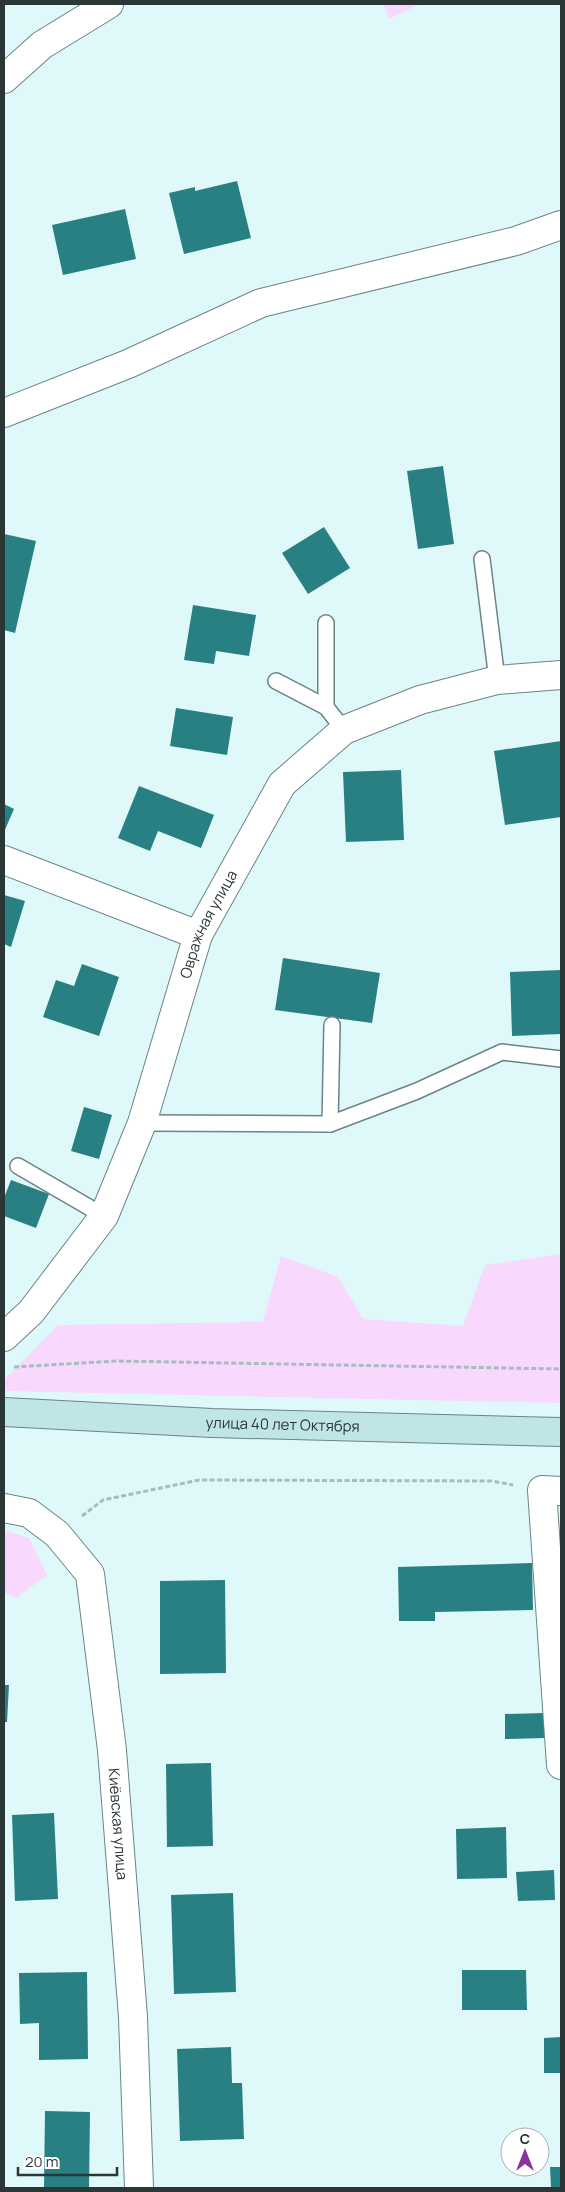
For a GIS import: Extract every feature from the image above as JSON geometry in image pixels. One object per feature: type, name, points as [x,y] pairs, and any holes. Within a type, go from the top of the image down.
[{"type":"main road","name":"улица 40 лет Октября","points":[[4,1412],[212,1423],[561,1432]]},
{"type":"street","points":[[4,80],[42,45],[109,4]]},
{"type":"street","points":[[4,413],[128,364],[261,303],[516,241],[561,225]]},
{"type":"street","name":"Овражная улица","points":[[4,1337],[31,1312],[104,1216],[142,1123],[198,935],[282,784],[344,730],[420,700],[496,680],[561,675]]},
{"type":"street","points":[[4,860],[198,935]]},
{"type":"street","points":[[552,1490],[561,1765]]},
{"type":"street","name":"Киёвская улица","points":[[4,1508],[29,1513],[57,1534],[90,1574],[110,1730],[133,2017],[139,2188]]},
{"type":"lane","points":[[482,560],[496,680]]},
{"type":"lane","points":[[326,623],[326,707]]},
{"type":"lane","points":[[276,681],[326,707],[344,730]]},
{"type":"lane","points":[[330,1124],[332,1025]]},
{"type":"lane","points":[[142,1123],[330,1124],[417,1091],[502,1052],[561,1059]]},
{"type":"lane","points":[[18,1166],[104,1216]]},
{"type":"path","points":[[13,1367],[116,1361],[561,1369]]},
{"type":"path","points":[[57,1534],[103,1500],[199,1480],[492,1481],[552,1490]]},
{"type":"shaded area","points":[[384,4],[420,4],[389,19]]},
{"type":"shaded area","points":[[561,1254],[561,1403],[4,1391],[4,1380],[58,1325],[263,1322],[281,1256],[338,1277],[363,1319],[463,1326],[485,1265]]},
{"type":"shaded area","points":[[4,1530],[29,1538],[47,1575],[16,1598],[4,1592]]},
{"type":"building","points":[[237,181],[251,238],[184,254],[169,193],[195,187],[195,191]]},
{"type":"building","points":[[125,209],[136,259],[63,275],[52,225]]},
{"type":"building","points":[[443,466],[454,544],[418,549],[407,471]]},
{"type":"building","points":[[324,527],[350,568],[308,594],[282,553]]},
{"type":"building","points":[[4,534],[36,541],[15,633],[4,630]]},
{"type":"building","points":[[193,605],[256,615],[249,656],[216,651],[214,664],[184,660]]},
{"type":"building","points":[[176,708],[233,717],[227,755],[170,746]]},
{"type":"building","points":[[561,741],[561,817],[505,825],[494,751]]},
{"type":"building","points":[[401,770],[404,840],[346,842],[343,772]]},
{"type":"building","points":[[139,786],[214,815],[201,848],[158,831],[150,851],[118,838]]},
{"type":"building","points":[[4,804],[14,809],[4,832]]},
{"type":"building","points":[[4,895],[25,901],[11,947],[4,944]]},
{"type":"building","points":[[283,958],[380,973],[372,1023],[275,1010]]},
{"type":"building","points":[[82,964],[119,977],[99,1036],[43,1017],[56,980],[74,986]]},
{"type":"building","points":[[561,970],[561,1034],[512,1036],[510,972]]},
{"type":"building","points":[[84,1107],[112,1115],[99,1159],[71,1151]]},
{"type":"building","points":[[11,1180],[49,1194],[36,1228],[4,1216],[4,1198]]},
{"type":"building","points":[[532,1563],[533,1610],[435,1612],[435,1621],[399,1621],[398,1567]]},
{"type":"building","points":[[225,1580],[226,1673],[160,1674],[160,1581]]},
{"type":"building","points":[[4,1685],[9,1685],[7,1722],[4,1722]]},
{"type":"building","points":[[544,1713],[545,1738],[505,1739],[505,1714]]},
{"type":"building","points":[[211,1763],[213,1846],[167,1847],[166,1764]]},
{"type":"building","points":[[54,1813],[58,1899],[15,1901],[12,1815]]},
{"type":"building","points":[[506,1827],[507,1878],[457,1879],[456,1829]]},
{"type":"building","points":[[554,1870],[555,1900],[518,1901],[516,1872]]},
{"type":"building","points":[[233,1893],[236,1992],[174,1994],[171,1895]]},
{"type":"building","points":[[462,1970],[526,1970],[527,2010],[462,2010]]},
{"type":"building","points":[[87,1972],[88,2059],[39,2060],[39,2023],[20,2024],[19,1973]]},
{"type":"building","points":[[561,2037],[561,2073],[544,2073],[544,2038]]},
{"type":"building","points":[[231,2047],[232,2083],[242,2083],[244,2139],[180,2141],[177,2049]]},
{"type":"building","points":[[45,2111],[90,2112],[89,2188],[44,2188]]},
{"type":"building","points":[[550,2167],[561,2167],[561,2188],[551,2188]]}]
